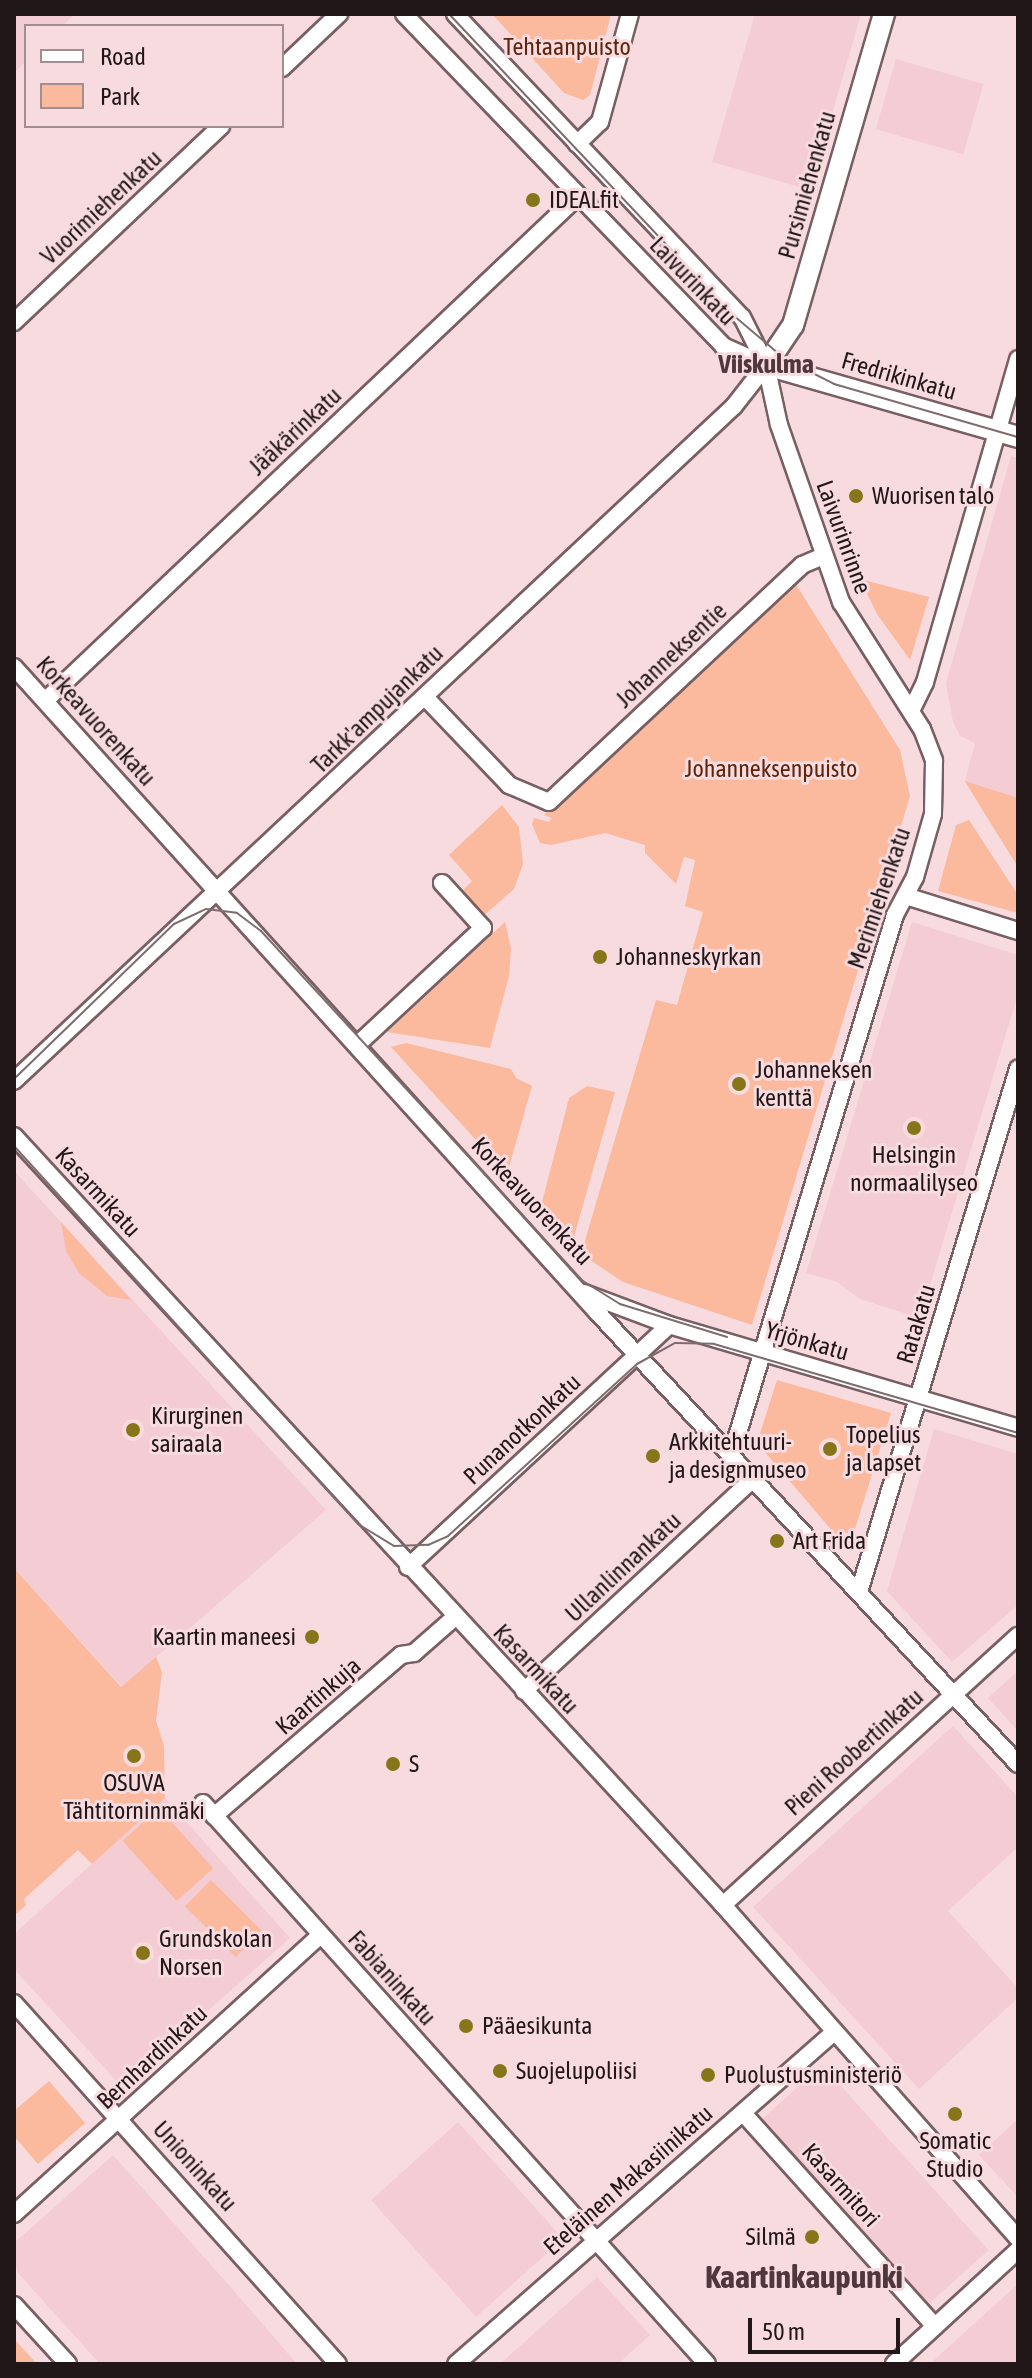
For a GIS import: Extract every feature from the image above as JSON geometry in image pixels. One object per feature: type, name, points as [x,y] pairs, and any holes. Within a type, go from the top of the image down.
[{"type":"street","points":[[284,66],[339,14]]},
{"type":"street","name":"Laivurinkatu","points":[[404,14],[723,346],[766,365]]},
{"type":"street","name":"Laivurinkatu","points":[[455,14],[742,317],[766,365]]},
{"type":"street","points":[[577,144],[602,117],[630,14]]},
{"type":"street","name":"Pursimiehenkatu","points":[[766,365],[793,325],[884,14]]},
{"type":"street","name":"Vuorimiehenkatu","points":[[14,322],[219,128]]},
{"type":"street","name":"Jääkärinkatu","points":[[46,700],[578,196]]},
{"type":"street","points":[[911,711],[925,682],[1018,359]]},
{"type":"street","name":"Fredrikinkatu","points":[[766,365],[1018,437]]},
{"type":"street","name":"Laivurinrinne","points":[[766,365],[776,414],[823,556],[850,620],[911,711]]},
{"type":"street","name":"Tarkk'ampujankatu","points":[[14,1081],[219,893],[734,406],[766,365]]},
{"type":"street","name":"Johanneksentie","points":[[425,697],[509,785],[549,802],[802,565],[823,556]]},
{"type":"street","name":"Korkeavuorenkatu","points":[[14,667],[637,1354],[1018,1764]]},
{"type":"street","name":"Merimiehenkatu","points":[[732,1453],[893,924],[909,897],[936,785],[929,744],[911,711]]},
{"type":"street","points":[[357,1045],[483,928],[442,883]]},
{"type":"street","points":[[909,897],[1018,931]]},
{"type":"street","name":"Ratakatu","points":[[859,1592],[1018,1069]]},
{"type":"street","name":"Kasarmikatu","points":[[14,1136],[408,1567],[723,1905],[833,2033],[1018,2238]]},
{"type":"street","name":"Yrjönkatu","points":[[584,1293],[669,1325],[1018,1428]]},
{"type":"street","name":"Punanotkonkatu","points":[[408,1567],[669,1325]]},
{"type":"street","name":"Ullanlinnankatu","points":[[524,1691],[754,1478]]},
{"type":"street","name":"Kaartinkuja","points":[[214,1816],[401,1655],[414,1653],[455,1617]]},
{"type":"street","name":"Pieni Roobertinkatu","points":[[723,1905],[1018,1636]]},
{"type":"street","name":"Fabianinkatu","points":[[203,1803],[707,2364]]},
{"type":"street","name":"Bernhardinkatu","points":[[14,2214],[321,1935]]},
{"type":"street","name":"Unioninkatu","points":[[14,2003],[338,2364]]},
{"type":"street","name":"Eteläinen Makasiinikatu","points":[[456,2364],[833,2033]]},
{"type":"street","name":"Kasarmitori","points":[[743,2113],[935,2326]]},
{"type":"street","points":[[894,2364],[1018,2250]]},
{"type":"street","points":[[14,2305],[68,2364]]},
{"type":"shaded area","points":[[14,14],[75,14],[64,24],[24,24],[24,63],[14,73]]},
{"type":"shaded area","points":[[755,14],[861,14],[810,190],[712,162]]},
{"type":"shaded area","points":[[896,59],[983,84],[963,154],[876,129]]},
{"type":"shaded area","points":[[1011,456],[1018,458],[1018,867],[965,781],[975,743],[960,736],[953,722],[946,683]]},
{"type":"shaded area","name":"Helsingin normaalilyseo","points":[[912,922],[1018,955],[1018,994],[920,1318],[860,1299],[837,1282],[806,1273]]},
{"type":"shaded area","name":"Kirurginen sairaala","points":[[14,1171],[326,1510],[122,1687],[14,1568]]},
{"type":"shaded area","points":[[934,1429],[1018,1454],[1018,1605],[952,1662],[887,1591]]},
{"type":"shaded area","points":[[1018,1671],[1018,1731],[988,1698]]},
{"type":"shaded area","points":[[953,1726],[1018,1797],[1018,1847],[948,1911],[1018,1988],[1018,1998],[919,2089],[753,1907]]},
{"type":"shaded area","name":"Grundskolan Norsen","points":[[165,1798],[290,1938],[122,2087],[14,1969],[14,1934]]},
{"type":"shaded area","points":[[822,2065],[989,2250],[921,2311],[754,2126]]},
{"type":"shaded area","points":[[1018,2119],[1018,2197],[979,2155]]},
{"type":"shaded area","points":[[458,2122],[563,2239],[476,2317],[371,2200]]},
{"type":"shaded area","points":[[113,2155],[297,2364],[100,2364],[17,2272],[14,2243]]},
{"type":"shaded area","points":[[597,2277],[650,2335],[618,2364],[500,2364]]},
{"type":"shaded area","points":[[1018,2284],[1018,2364],[930,2364],[978,2320]]},
{"type":"green space","name":"Tehtaanpuisto","points":[[492,14],[611,14],[590,95],[583,100],[564,93]]},
{"type":"green space","points":[[860,579],[929,597],[910,660],[877,614]]},
{"type":"green space","name":"Johanneksenpuisto","points":[[795,583],[900,750],[910,796],[752,1325],[623,1282],[581,1254],[656,1000],[677,1005],[703,912],[685,906],[695,860],[684,857],[676,884],[645,853],[645,845],[605,833],[551,845],[540,843],[532,824],[534,818],[549,822],[552,818],[544,815]]},
{"type":"green space","points":[[965,781],[1018,798],[1018,867],[983,811]]},
{"type":"green space","points":[[502,805],[519,827],[523,864],[514,889],[481,918],[458,895],[472,881],[449,855]]},
{"type":"green space","points":[[969,820],[1018,895],[1018,913],[938,891],[956,825]]},
{"type":"green space","points":[[505,922],[511,948],[509,976],[490,1048],[387,1032]]},
{"type":"green space","points":[[406,1043],[511,1069],[516,1078],[532,1086],[507,1174],[391,1047]]},
{"type":"green space","points":[[587,1086],[615,1092],[572,1244],[540,1210],[569,1098]]},
{"type":"green space","points":[[61,1222],[131,1300],[107,1296],[79,1273],[66,1251]]},
{"type":"green space","points":[[777,1380],[891,1413],[854,1532],[835,1534],[757,1443]]},
{"type":"green space","points":[[14,1568],[121,1687],[156,1657],[162,1672],[156,1721],[164,1746],[165,1798],[92,1864],[78,1850],[24,1899],[26,1905],[14,1916]]},
{"type":"green space","points":[[159,1808],[213,1868],[177,1901],[123,1841]]},
{"type":"green space","points":[[211,1880],[262,1931],[236,1957],[185,1906]]},
{"type":"green space","points":[[49,2081],[85,2123],[38,2164],[14,2136],[14,2111]]},
{"type":"green space","points":[[14,2339],[37,2364],[14,2364]]},
{"type":"tram line","points":[[449,14],[733,315],[785,359],[834,384],[1018,437]]},
{"type":"tram line","points":[[14,1079],[174,924],[206,909],[237,913],[261,931],[583,1281],[620,1304],[727,1337]]},
{"type":"tram line","points":[[14,1146],[358,1524],[394,1546],[428,1545],[448,1536],[637,1364],[675,1343],[714,1344],[1018,1433]]},
{"type":"place","name":"IDEALfit","points":[[533,200]]},
{"type":"place","name":"Wuorisen talo","points":[[856,496]]},
{"type":"place","name":"Johanneskyrkan","points":[[600,957]]},
{"type":"place","name":"Johanneksen kenttä","points":[[739,1084]]},
{"type":"place","name":"Helsingin normaalilyseo","points":[[914,1128]]},
{"type":"place","name":"Kirurginen sairaala","points":[[133,1430]]},
{"type":"place","name":"Topelius ja lapset","points":[[830,1449]]},
{"type":"place","name":"Arkkitehtuuri- ja designmuseo","points":[[653,1456]]},
{"type":"place","name":"Art Frida","points":[[777,1541]]},
{"type":"place","name":"Kaartin maneesi","points":[[312,1637]]},
{"type":"place","name":"OSUVA Tähtitorninmäki","points":[[134,1756]]},
{"type":"place","name":"S","points":[[393,1764]]},
{"type":"place","name":"Grundskolan Norsen","points":[[143,1953]]},
{"type":"place","name":"Pääesikunta","points":[[466,2026]]},
{"type":"place","name":"Suojelupoliisi","points":[[500,2071]]},
{"type":"place","name":"Puolustusministeriö","points":[[708,2075]]},
{"type":"place","name":"Somatic Studio","points":[[955,2114]]},
{"type":"place","name":"Silmä","points":[[812,2237]]},
{"type":"district","name":"Viiskulma","points":[[766,365]]},
{"type":"district","name":"Kaartinkaupunki","points":[[804,2277]]}]
